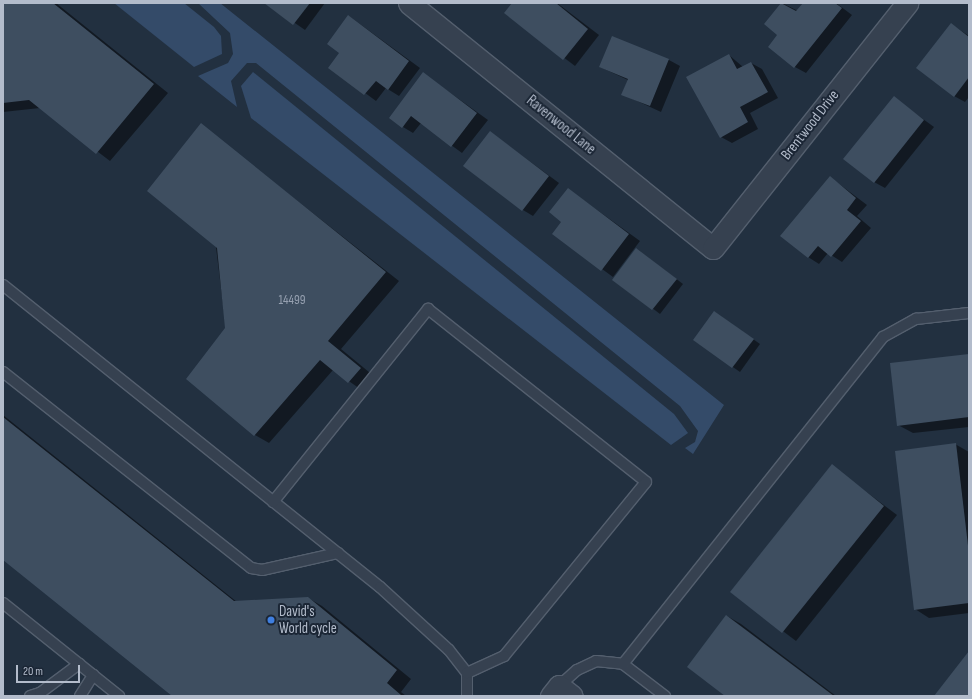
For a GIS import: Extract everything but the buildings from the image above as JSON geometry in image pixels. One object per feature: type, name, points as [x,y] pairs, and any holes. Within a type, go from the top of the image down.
[{"type":"street","name":"Ravenwood Lane","points":[[409,3],[713,248]]},
{"type":"street","name":"Brentwood Drive","points":[[713,248],[908,3]]},
{"type":"lane","points":[[3,285],[338,554],[449,650],[467,673],[466,696]]},
{"type":"lane","points":[[273,502],[428,309],[646,482],[504,656],[467,673]]},
{"type":"lane","points":[[623,664],[883,336],[916,319],[969,313]]},
{"type":"lane","points":[[3,372],[251,568],[262,570],[338,554]]},
{"type":"lane","points":[[3,604],[119,696]]},
{"type":"lane","points":[[560,693],[577,670],[596,661],[623,664],[665,696]]},
{"type":"lane","points":[[30,696],[40,693],[79,664]]},
{"type":"lane","points":[[80,696],[93,675]]},
{"type":"water","points":[[114,3],[184,3],[214,27],[221,36],[222,54],[194,67]]},
{"type":"water","points":[[198,3],[220,3],[724,405],[693,454],[685,448],[695,442],[698,431],[680,406],[256,63],[247,63],[231,81],[237,107],[198,76],[228,63],[233,54],[230,33]]},
{"type":"water","points":[[253,72],[674,414],[688,433],[671,445],[251,118],[241,86]]},
{"type":"place","name":"David's World cycle","points":[[271,620]]}]
